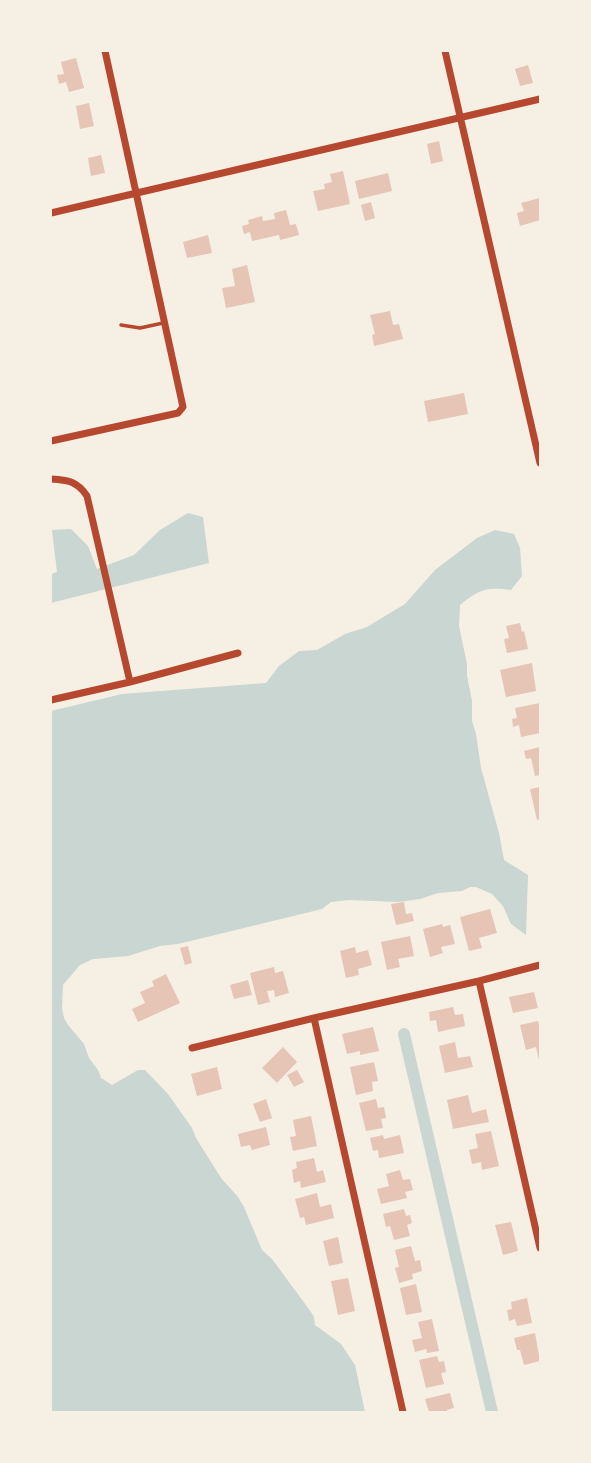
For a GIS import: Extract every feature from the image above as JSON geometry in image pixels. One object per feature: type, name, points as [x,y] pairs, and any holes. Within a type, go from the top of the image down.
[{"type":"street","points":[[51,441],[178,412],[183,407],[105,51]]},
{"type":"street","points":[[445,51],[540,463]]},
{"type":"street","points":[[51,213],[540,99]]},
{"type":"street","points":[[51,479],[77,483],[87,496],[130,682]]},
{"type":"street","points":[[51,700],[238,653]]},
{"type":"street","points":[[192,1048],[540,965]]},
{"type":"street","points":[[479,981],[540,1248]]},
{"type":"street","points":[[314,1018],[403,1412]]},
{"type":"lane","points":[[121,325],[140,328],[165,322]]},
{"type":"shaded area","points":[[188,513],[203,517],[209,563],[51,603],[51,574],[57,572],[52,530],[71,529],[88,546],[97,569],[134,555],[160,530]]},
{"type":"shaded area","points":[[495,530],[514,534],[520,548],[522,576],[511,590],[484,590],[460,605],[459,626],[481,768],[504,860],[528,875],[526,935],[511,924],[503,906],[492,894],[476,887],[398,902],[349,900],[331,902],[322,909],[160,946],[128,956],[93,959],[80,965],[63,985],[64,1018],[84,1044],[101,1078],[112,1085],[138,1070],[145,1070],[168,1094],[192,1128],[221,1178],[238,1197],[262,1250],[272,1259],[311,1312],[315,1325],[341,1344],[355,1365],[365,1412],[51,1412],[51,711],[122,694],[266,683],[279,666],[299,651],[317,650],[345,634],[367,627],[405,604],[435,570],[477,538]]},
{"type":"building","points":[[76,58],[84,88],[69,92],[66,82],[59,84],[57,75],[64,74],[61,62]]},
{"type":"building","points":[[528,65],[533,83],[520,86],[515,69]]},
{"type":"building","points":[[89,103],[94,126],[80,129],[76,106]]},
{"type":"building","points":[[439,141],[443,161],[431,164],[427,144]]},
{"type":"building","points":[[101,155],[105,173],[91,176],[88,158]]},
{"type":"building","points":[[343,171],[350,204],[318,211],[313,191],[325,189],[324,184],[332,182],[330,174]]},
{"type":"building","points":[[388,173],[392,191],[359,199],[355,181]]},
{"type":"building","points":[[540,198],[540,220],[520,226],[517,213],[524,211],[521,203]]},
{"type":"building","points":[[371,202],[375,218],[365,221],[361,205]]},
{"type":"building","points":[[286,210],[290,225],[296,224],[299,235],[280,240],[279,235],[252,241],[250,232],[244,234],[242,226],[249,224],[248,220],[262,216],[263,221],[275,219],[274,213]]},
{"type":"building","points":[[208,235],[212,253],[187,258],[183,242]]},
{"type":"building","points":[[247,265],[255,302],[226,308],[222,288],[235,286],[232,269]]},
{"type":"building","points":[[390,311],[393,325],[399,324],[403,339],[374,346],[372,335],[375,334],[370,315]]},
{"type":"building","points":[[464,393],[468,414],[428,422],[424,401]]},
{"type":"building","points":[[520,623],[528,649],[507,653],[504,639],[509,638],[506,626]]},
{"type":"building","points":[[532,663],[536,691],[506,697],[500,670]]},
{"type":"building","points":[[540,703],[540,733],[521,737],[519,725],[513,727],[512,719],[517,718],[515,708]]},
{"type":"building","points":[[540,747],[540,775],[535,776],[531,758],[526,759],[524,751]]},
{"type":"building","points":[[540,787],[540,819],[537,820],[530,789]]},
{"type":"building","points":[[404,902],[406,914],[412,913],[414,921],[396,925],[391,904]]},
{"type":"building","points":[[490,909],[497,933],[479,938],[482,948],[469,951],[460,917]]},
{"type":"building","points":[[442,924],[443,927],[450,925],[455,944],[441,947],[443,953],[430,957],[423,929]]},
{"type":"building","points":[[410,936],[414,956],[398,959],[400,967],[387,970],[381,942]]},
{"type":"building","points":[[188,946],[192,963],[185,965],[180,948]]},
{"type":"building","points":[[355,947],[356,953],[368,950],[372,965],[358,969],[359,975],[346,978],[340,951]]},
{"type":"building","points":[[274,967],[275,973],[283,971],[289,993],[275,997],[274,990],[267,991],[270,1002],[258,1005],[250,973]]},
{"type":"building","points":[[166,974],[180,1003],[138,1022],[132,1009],[145,1003],[140,992],[154,986],[152,981]]},
{"type":"building","points":[[248,980],[252,995],[234,999],[230,985]]},
{"type":"building","points":[[534,992],[538,1008],[513,1013],[509,997]]},
{"type":"building","points":[[453,1007],[455,1015],[463,1014],[465,1026],[438,1032],[436,1020],[430,1021],[429,1012]]},
{"type":"building","points":[[538,1021],[539,1060],[536,1047],[526,1050],[520,1025]]},
{"type":"building","points":[[373,1027],[379,1051],[360,1055],[360,1051],[347,1054],[342,1034]]},
{"type":"building","points":[[455,1042],[458,1058],[470,1056],[473,1067],[445,1073],[439,1046]]},
{"type":"building","points":[[283,1047],[297,1062],[277,1083],[262,1068]]},
{"type":"building","points":[[374,1062],[378,1081],[372,1082],[373,1091],[356,1095],[350,1067]]},
{"type":"building","points":[[217,1067],[222,1089],[197,1096],[191,1074]]},
{"type":"building","points":[[297,1070],[304,1082],[294,1087],[287,1075]]},
{"type":"building","points":[[468,1095],[472,1113],[486,1109],[489,1122],[453,1129],[447,1100]]},
{"type":"building","points":[[266,1099],[272,1118],[260,1122],[253,1104]]},
{"type":"building","points":[[376,1099],[378,1108],[384,1107],[386,1118],[381,1119],[383,1128],[366,1131],[359,1103]]},
{"type":"building","points":[[311,1116],[317,1146],[293,1151],[290,1137],[296,1136],[293,1120]]},
{"type":"building","points":[[266,1127],[270,1145],[252,1150],[250,1145],[241,1147],[238,1134]]},
{"type":"building","points":[[491,1131],[499,1166],[482,1170],[481,1162],[472,1164],[469,1150],[478,1148],[475,1134]]},
{"type":"building","points":[[383,1135],[384,1139],[400,1135],[404,1153],[379,1158],[378,1150],[373,1151],[370,1138]]},
{"type":"building","points":[[314,1158],[317,1172],[323,1170],[326,1182],[301,1188],[300,1181],[294,1183],[292,1170],[297,1168],[296,1162]]},
{"type":"building","points":[[400,1170],[403,1180],[410,1179],[413,1190],[405,1192],[407,1198],[381,1204],[377,1189],[389,1186],[386,1174]]},
{"type":"building","points":[[317,1193],[320,1207],[331,1204],[334,1218],[306,1225],[304,1217],[300,1218],[295,1199]]},
{"type":"building","points":[[404,1209],[406,1216],[410,1215],[412,1223],[407,1225],[410,1236],[394,1240],[390,1226],[386,1227],[383,1214]]},
{"type":"building","points":[[511,1222],[518,1251],[503,1255],[495,1225]]},
{"type":"building","points":[[338,1237],[343,1263],[329,1266],[323,1241]]},
{"type":"building","points":[[411,1246],[415,1261],[420,1260],[422,1271],[412,1274],[413,1279],[399,1283],[395,1268],[399,1267],[395,1250]]},
{"type":"building","points":[[348,1278],[355,1311],[338,1315],[331,1281]]},
{"type":"building","points":[[416,1284],[422,1312],[406,1315],[400,1288]]},
{"type":"building","points":[[527,1298],[532,1323],[517,1326],[515,1319],[509,1321],[507,1310],[512,1309],[511,1302]]},
{"type":"building","points":[[432,1319],[439,1351],[427,1353],[426,1349],[415,1352],[412,1340],[422,1338],[418,1322]]},
{"type":"building","points":[[535,1333],[540,1361],[524,1365],[514,1338]]},
{"type":"building","points":[[437,1356],[439,1362],[444,1361],[446,1372],[441,1373],[444,1384],[426,1388],[419,1360]]},
{"type":"building","points":[[450,1393],[454,1408],[447,1412],[429,1412],[425,1399]]},
{"type":"waterway","points":[[404,1034],[492,1412]]}]
